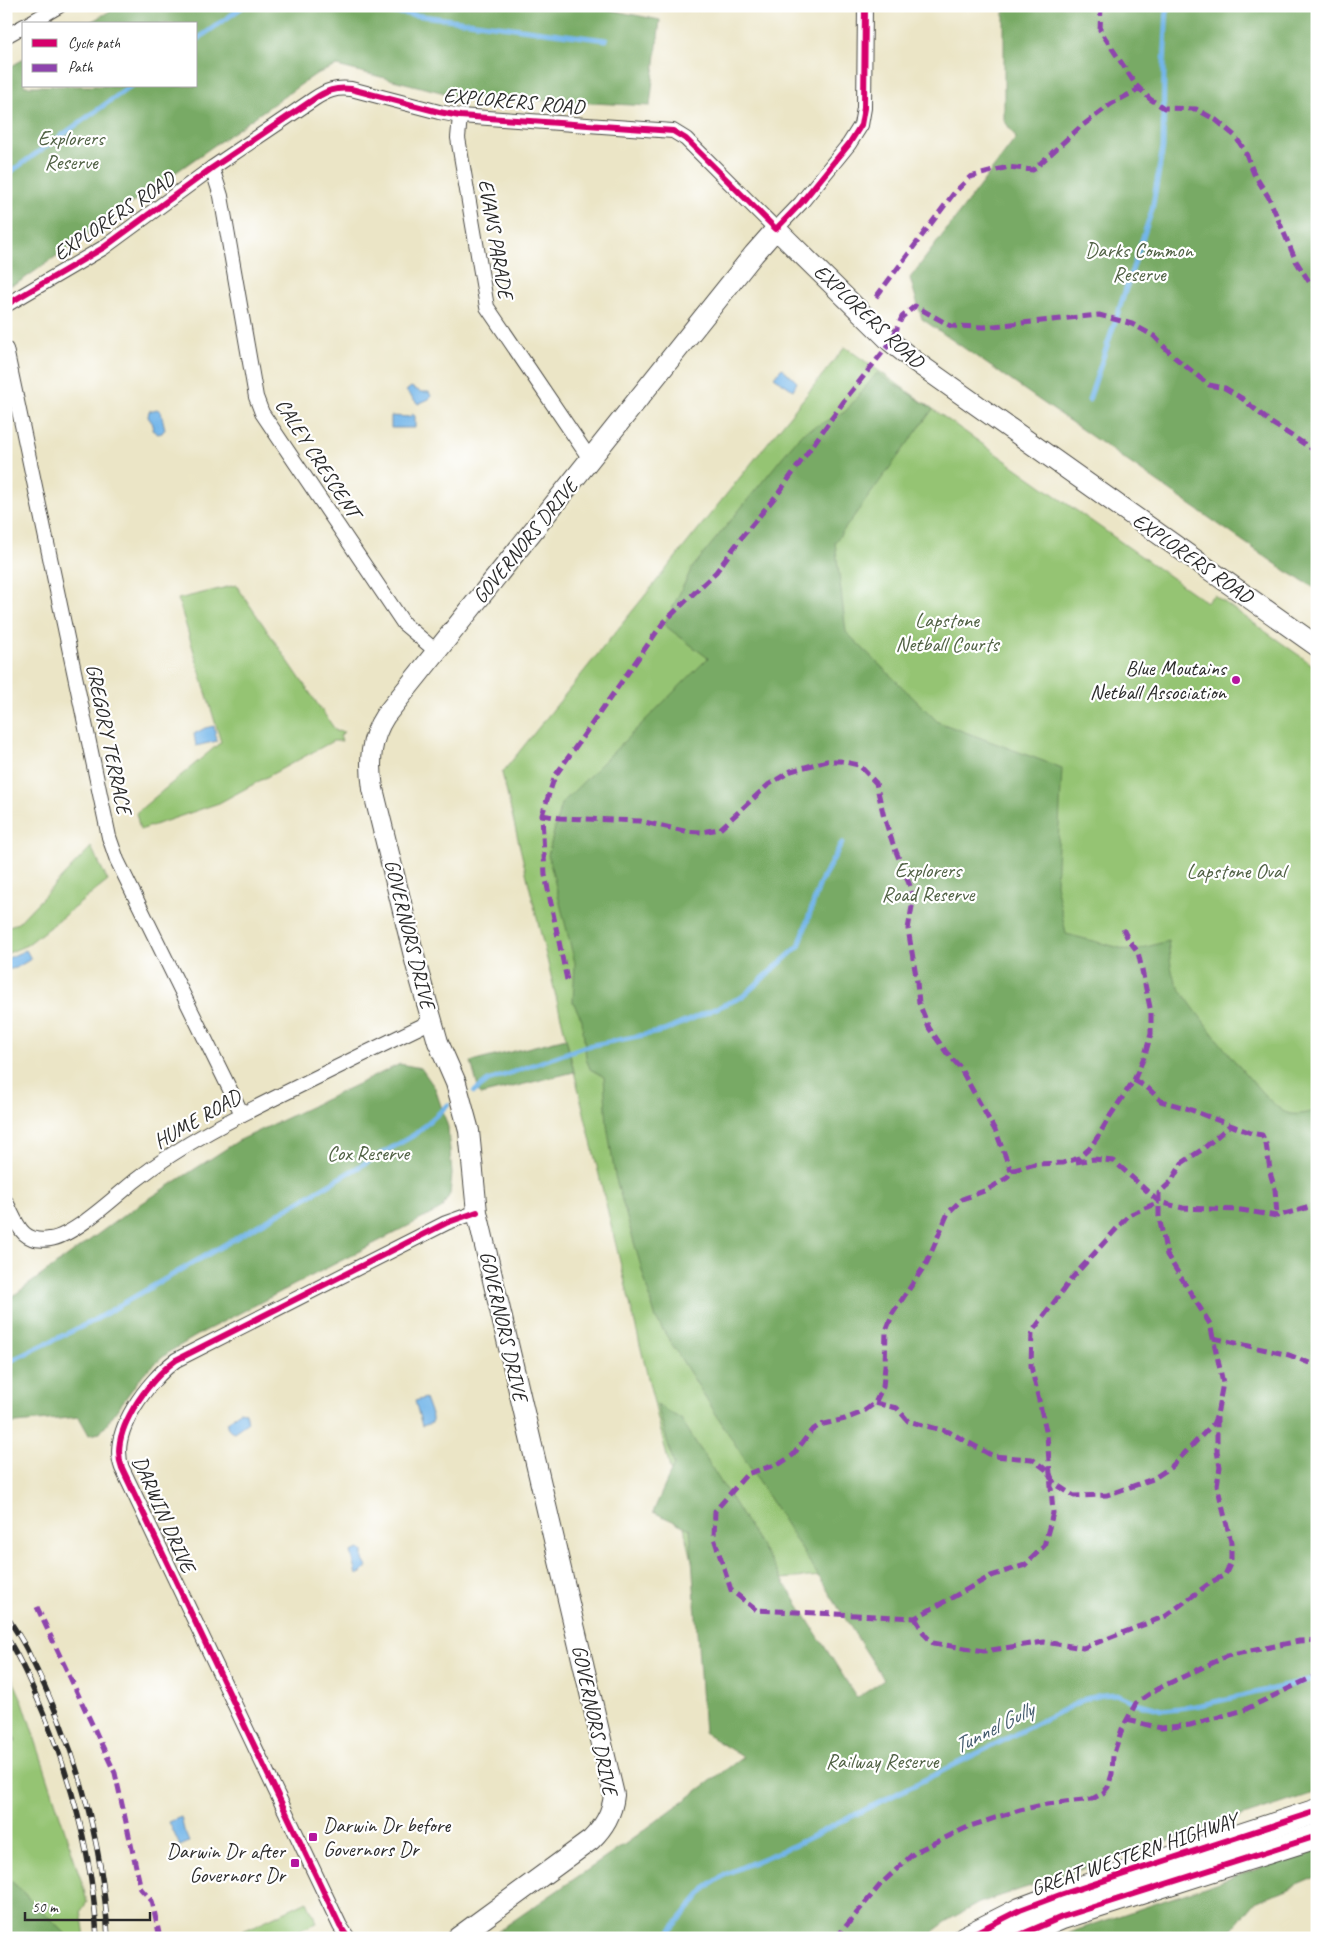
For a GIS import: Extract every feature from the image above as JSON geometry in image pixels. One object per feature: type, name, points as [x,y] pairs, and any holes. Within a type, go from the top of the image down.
[{"type":"highway","name":"GREAT WESTERN HIGHWAY","points":[[965,1938],[993,1922],[1044,1901],[1184,1853],[1317,1811]]},
{"type":"highway","name":"GREAT WESTERN HIGHWAY","points":[[1013,1938],[1062,1917],[1317,1836]]},
{"type":"main road","name":"GOVERNORS DRIVE","points":[[457,1938],[591,1840],[599,1832],[610,1815],[614,1795],[477,1212],[469,1131],[456,1083],[438,1042],[417,968],[376,799],[370,764],[372,743],[382,721],[436,651],[776,229]]},
{"type":"main road","name":"EXPLORERS ROAD","points":[[776,229],[891,342],[916,362],[1317,646]]},
{"type":"street","points":[[31,22],[59,6]]},
{"type":"street","name":"GOVERNORS DRIVE","points":[[776,229],[801,203],[849,144],[860,125],[864,101],[864,6]]},
{"type":"street","points":[[6,36],[22,27]]},
{"type":"street","name":"EXPLORERS ROAD","points":[[6,305],[103,248],[212,168],[314,99],[335,89],[351,89],[460,116],[673,131],[682,135],[776,229]]},
{"type":"street","name":"EVANS PARADE","points":[[460,116],[458,138],[487,307],[590,460]]},
{"type":"street","name":"CALEY CRESCENT","points":[[212,168],[221,196],[256,397],[262,413],[404,624],[436,651]]},
{"type":"street","name":"GREGORY TERRACE","points":[[6,349],[109,837],[117,860],[242,1114]]},
{"type":"street","name":"HUME ROAD","points":[[6,1202],[19,1228],[26,1236],[40,1240],[58,1237],[74,1229],[172,1154],[212,1129],[432,1021]]},
{"type":"street","name":"DARWIN DRIVE","points":[[348,1938],[340,1926],[122,1468],[119,1455],[120,1444],[130,1416],[142,1395],[155,1379],[176,1360],[437,1228],[460,1217],[477,1212]]},
{"type":"green space","name":"Explorers Reserve","points":[[119,6],[590,6],[660,20],[650,106],[457,96],[337,66],[316,74],[21,281],[6,287],[6,69],[22,60],[22,88],[198,88],[198,22],[91,22]]},
{"type":"green space","name":"Darks Common Reserve","points":[[1004,6],[1317,6],[1317,589],[1286,571],[922,319],[910,278],[1016,138],[1004,120]]},
{"type":"green space","name":"Explorers Road Reserve","points":[[845,347],[1206,602],[1214,595],[1317,668],[1315,695],[1317,697],[1317,1284],[1060,1559],[698,1585],[502,773]]},
{"type":"green space","name":"Explorers Road Reserve","points":[[877,373],[933,409],[835,542],[846,632],[938,722],[1062,768],[1056,884],[1066,934],[1132,951],[1168,941],[1171,968],[1183,994],[1211,1032],[1263,1094],[1277,1107],[1287,1113],[1298,1114],[1317,1110],[1317,1792],[979,1903],[950,1919],[924,1938],[488,1938],[624,1845],[743,1757],[704,1733],[690,1529],[653,1512],[674,1465],[657,1405],[681,1419],[857,1698],[884,1680],[656,1319],[615,1176],[607,1125],[604,1077],[590,1069],[586,1058],[582,1020],[573,1002],[575,963],[548,855],[561,804],[708,658],[664,625],[692,568],[802,433],[845,412]]},
{"type":"green space","points":[[236,585],[336,731],[344,732],[340,736],[342,741],[333,741],[219,803],[140,830],[136,813],[221,742],[178,599]]},
{"type":"green space","points":[[91,847],[108,881],[27,945],[6,954],[6,927],[18,923]]},
{"type":"green space","points":[[566,1038],[574,1072],[480,1095],[471,1062]]},
{"type":"green space","name":"Cox Reserve","points":[[400,1064],[421,1068],[435,1088],[448,1127],[452,1174],[450,1194],[441,1209],[203,1332],[169,1352],[144,1373],[100,1433],[89,1435],[79,1417],[6,1424],[6,1301],[127,1213],[238,1141]]},
{"type":"green space","points":[[6,1665],[23,1702],[83,1886],[87,1902],[81,1911],[85,1938],[70,1938],[6,1876],[6,1735],[16,1742],[6,1715]]},
{"type":"green space","points":[[6,1715],[16,1742],[6,1735]]},
{"type":"green space","points":[[1317,1849],[1317,1877],[1253,1904],[1225,1938],[1059,1938],[1077,1930]]},
{"type":"green space","points":[[6,1876],[70,1938],[6,1938]]},
{"type":"green space","points":[[307,1901],[317,1923],[288,1938],[228,1938]]},
{"type":"water","points":[[782,368],[797,382],[793,390],[774,377]]},
{"type":"water","points":[[411,387],[421,392],[429,392],[431,396],[429,399],[418,404],[406,391]]},
{"type":"water","points":[[157,409],[161,412],[165,429],[162,433],[158,434],[152,430],[153,424],[148,417],[149,411]]},
{"type":"water","points":[[412,414],[415,416],[415,428],[391,428],[391,416],[410,417]]},
{"type":"water","points":[[214,726],[217,741],[196,746],[194,734]]},
{"type":"water","points":[[26,950],[31,959],[16,968],[6,970],[6,959]]},
{"type":"water","points":[[425,1398],[432,1417],[432,1423],[422,1426],[415,1401]]},
{"type":"water","points":[[239,1411],[246,1412],[248,1422],[234,1432],[229,1429],[227,1423]]},
{"type":"water","points":[[359,1549],[363,1551],[363,1560],[367,1567],[362,1573],[357,1575],[351,1552]]},
{"type":"water","points":[[181,1817],[189,1842],[180,1846],[169,1822]]},
{"type":"waterway","points":[[198,39],[244,6]]},
{"type":"waterway","points":[[345,6],[606,40]]},
{"type":"waterway","points":[[1089,400],[1152,210],[1163,147],[1167,6]]},
{"type":"waterway","points":[[6,175],[128,88]]},
{"type":"waterway","points":[[474,1092],[488,1081],[583,1047],[664,1031],[742,997],[799,946],[820,883],[842,843]]},
{"type":"waterway","points":[[6,1363],[91,1322],[414,1135],[448,1105]]},
{"type":"waterway","name":"Tunnel Gully","points":[[664,1938],[707,1887],[728,1873],[795,1845],[1085,1699],[1117,1694],[1136,1703],[1163,1710],[1196,1706],[1317,1679]]},
{"type":"railway","points":[[6,1615],[24,1644],[60,1721],[84,1792],[100,1865],[108,1938]]},
{"type":"railway","points":[[6,1636],[43,1712],[64,1767],[86,1851],[95,1909],[97,1938]]},
{"type":"marked path","points":[[1101,6],[1100,30],[1136,85],[1150,99],[1164,108],[1196,109],[1216,120],[1235,136],[1245,151],[1254,174],[1269,198],[1296,261],[1310,283],[1317,289]]},
{"type":"marked path","points":[[876,297],[954,193],[970,177],[1008,167],[1033,170],[1079,128],[1111,104],[1139,89]]},
{"type":"marked path","points":[[567,980],[545,875],[542,815],[555,776],[663,623],[716,572],[780,491],[847,397],[891,342],[902,317],[915,306],[951,326],[984,327],[1099,315],[1132,324],[1154,336],[1173,356],[1209,385],[1225,388],[1243,399],[1270,422],[1317,452]]},
{"type":"marked path","points":[[542,815],[560,818],[640,821],[684,831],[701,832],[720,829],[768,785],[791,771],[827,761],[840,761],[859,765],[876,783],[884,817],[910,886],[913,901],[908,929],[919,1003],[929,1028],[946,1052],[959,1066],[996,1132],[1011,1171]]},
{"type":"marked path","points":[[1123,929],[1138,952],[1151,1012],[1151,1034],[1145,1055],[1134,1080],[1090,1148],[1079,1158],[1063,1163],[1035,1164],[1011,1171],[1007,1178],[987,1190],[962,1199],[948,1213],[927,1262],[893,1313],[886,1331],[883,1387],[875,1403],[863,1412],[820,1425],[811,1431],[793,1455],[781,1463],[747,1474],[715,1511],[714,1538],[731,1590],[756,1610],[915,1618],[991,1576],[1025,1565],[1044,1546],[1053,1513],[1047,1435],[1031,1366],[1032,1332],[1072,1278],[1129,1215],[1159,1202]]},
{"type":"marked path","points":[[1134,1080],[1149,1089],[1161,1101],[1186,1108],[1251,1133],[1262,1135],[1266,1144],[1275,1189],[1277,1216]]},
{"type":"marked path","points":[[875,1403],[897,1408],[908,1421],[949,1432],[993,1456],[1032,1459],[1049,1472],[1054,1483],[1074,1496],[1107,1495],[1153,1479],[1171,1467],[1213,1424],[1217,1415],[1223,1383],[1210,1324],[1167,1255],[1159,1217],[1159,1193],[1171,1182],[1182,1163],[1203,1149],[1229,1126]]},
{"type":"marked path","points":[[1076,1162],[1094,1159],[1114,1161],[1159,1202],[1183,1208],[1241,1210],[1277,1216],[1317,1205]]},
{"type":"marked path","points":[[1213,1338],[1289,1355],[1317,1366]]},
{"type":"marked path","points":[[915,1618],[925,1635],[933,1643],[984,1651],[1044,1642],[1083,1648],[1166,1616],[1211,1582],[1225,1575],[1231,1562],[1231,1542],[1217,1485],[1220,1467],[1217,1451],[1217,1415]]},
{"type":"marked path","points":[[37,1607],[115,1773],[141,1889],[152,1901],[160,1938]]},
{"type":"marked path","points":[[836,1938],[881,1884],[915,1852],[970,1826],[1020,1810],[1047,1804],[1092,1799],[1103,1793],[1108,1787],[1112,1774],[1113,1756],[1122,1729],[1136,1703],[1157,1689],[1227,1656],[1299,1641],[1317,1640]]},
{"type":"marked path","points":[[1127,1720],[1161,1728],[1190,1725],[1244,1710],[1317,1675]]},
{"type":"cycle path","points":[[6,305],[103,248],[212,168],[314,99],[336,89],[351,89],[460,116],[673,131],[686,139],[776,229],[801,203],[849,144],[861,125],[864,108],[865,6]]},
{"type":"cycle path","points":[[348,1938],[340,1926],[122,1468],[119,1454],[121,1439],[126,1423],[143,1393],[176,1360],[446,1223],[477,1212]]},
{"type":"cycle path","points":[[965,1938],[1020,1910],[1060,1895],[1317,1811]]},
{"type":"cycle path","points":[[1013,1938],[1062,1917],[1317,1836]]},
{"type":"place","name":"Blue Moutains Netball Association","points":[[1236,680]]},
{"type":"place","name":"Darwin Dr before Governors Dr","points":[[313,1837]]},
{"type":"place","name":"Darwin Dr after Governors Dr","points":[[295,1863]]},
{"type":"park label","name":"Lapstone Netball Courts","points":[[947,632]]},
{"type":"park label","name":"Lapstone Oval","points":[[1236,871]]},
{"type":"park label","name":"Railway Reserve","points":[[882,1761]]}]
